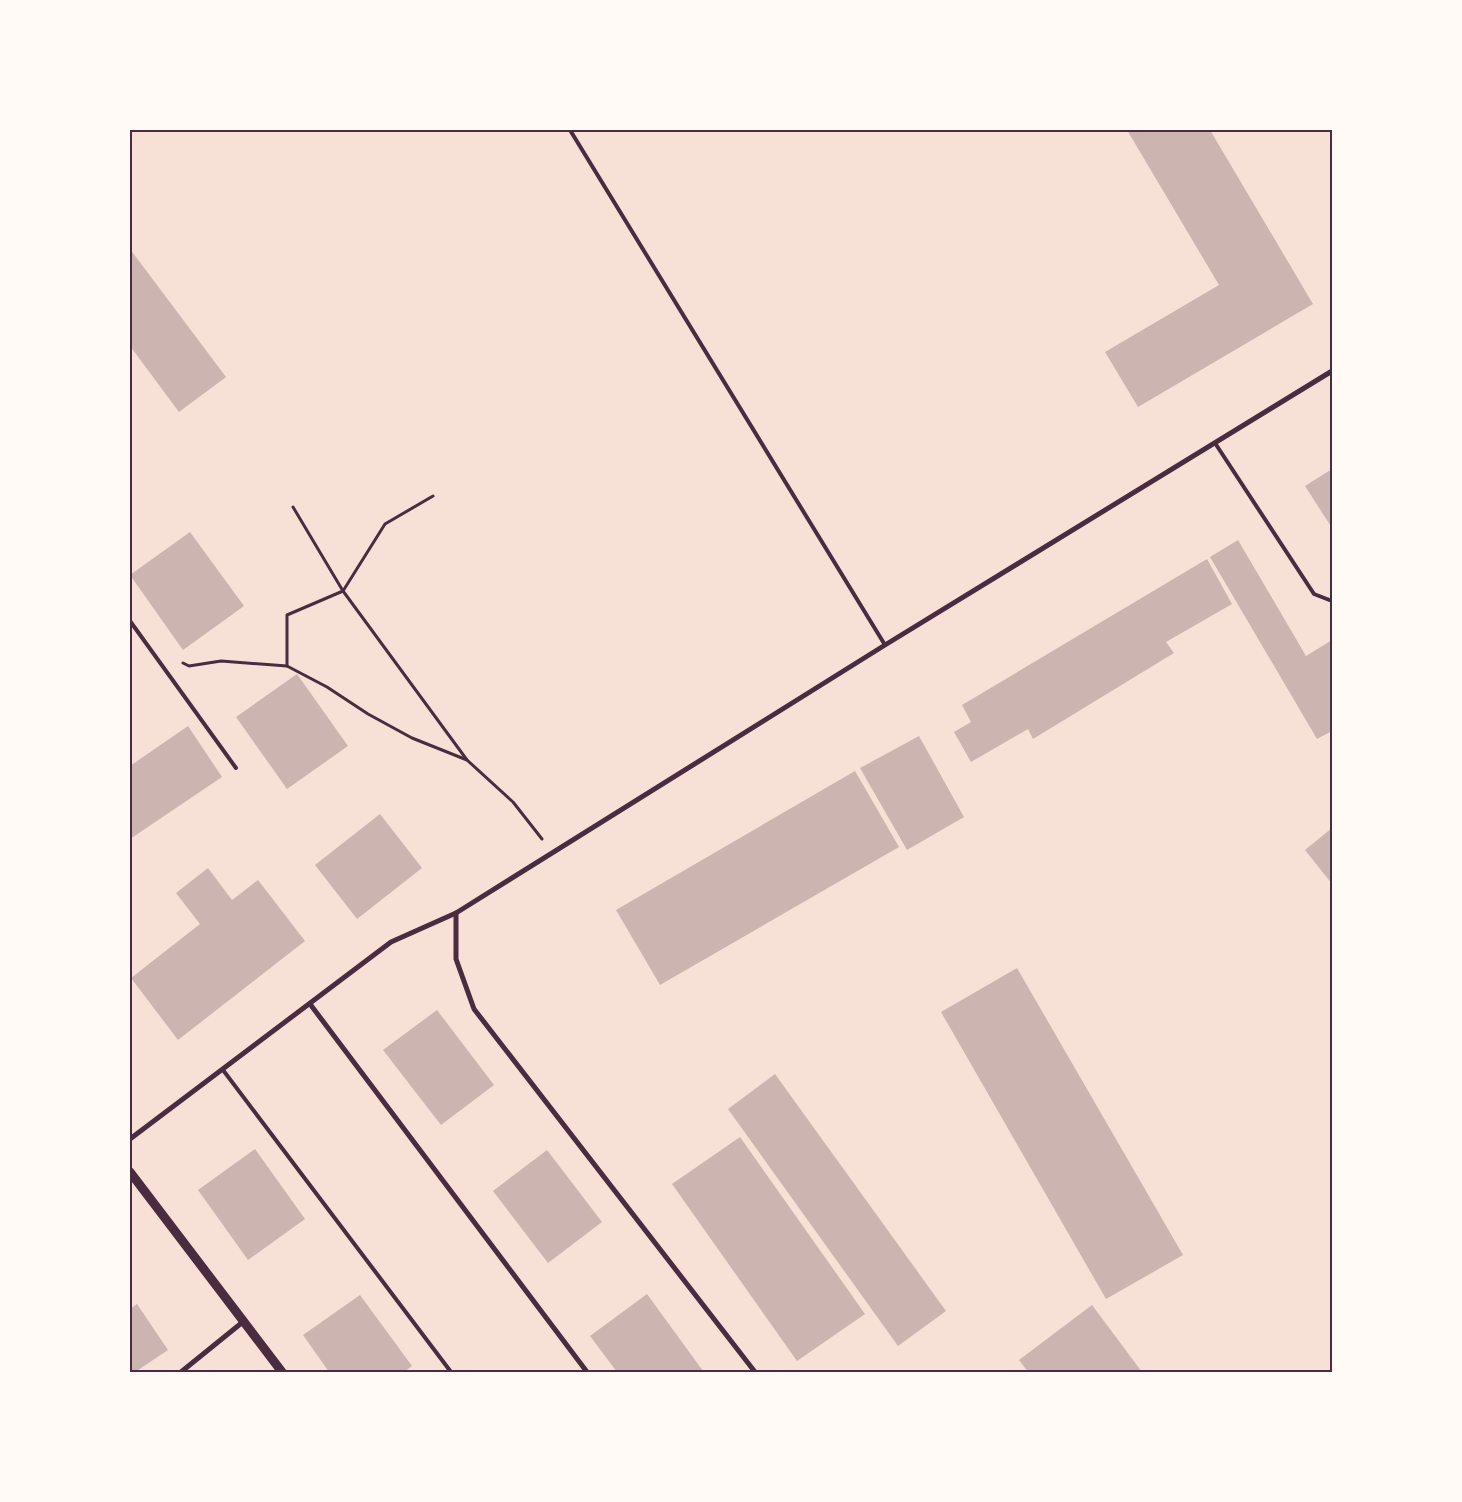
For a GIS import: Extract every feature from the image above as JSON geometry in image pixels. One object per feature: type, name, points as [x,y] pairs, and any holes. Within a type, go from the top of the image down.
[{"type":"street","points":[[130,1139],[391,942],[456,913],[885,645],[1332,371]]},
{"type":"street","points":[[456,913],[456,959],[474,1009],[755,1372]]},
{"type":"street","points":[[310,1004],[587,1372]]},
{"type":"street","points":[[130,1172],[282,1372]]},
{"type":"street","points":[[181,1372],[244,1321]]},
{"type":"lane","points":[[570,130],[885,645]]},
{"type":"lane","points":[[1215,443],[1314,594],[1332,601]]},
{"type":"lane","points":[[130,620],[236,768]]},
{"type":"lane","points":[[223,1070],[451,1372]]},
{"type":"path","points":[[287,666],[288,615],[343,591],[385,524],[433,496]]},
{"type":"path","points":[[293,507],[343,591],[467,760],[513,802],[552,853]]},
{"type":"path","points":[[181,662],[189,666],[221,661],[287,666],[328,687],[368,714],[412,738],[467,760]]},
{"type":"building","points":[[1127,130],[1210,130],[1313,304],[1138,407],[1105,352],[1219,285]]},
{"type":"building","points":[[130,249],[226,377],[179,412],[130,346]]},
{"type":"building","points":[[1332,469],[1332,528],[1305,486]]},
{"type":"building","points":[[190,532],[244,606],[183,650],[130,575]]},
{"type":"building","points":[[1238,540],[1306,656],[1332,640],[1332,731],[1317,739],[1210,557]]},
{"type":"building","points":[[1207,559],[1232,604],[1166,642],[1174,653],[1033,739],[1028,729],[971,762],[954,732],[971,722],[962,705]]},
{"type":"building","points":[[297,674],[348,746],[287,789],[236,717]]},
{"type":"building","points":[[188,726],[222,777],[130,839],[130,766]]},
{"type":"building","points":[[919,736],[964,817],[907,850],[860,768]]},
{"type":"building","points":[[855,771],[899,847],[660,985],[616,910]]},
{"type":"building","points":[[380,814],[422,868],[357,919],[315,865]]},
{"type":"building","points":[[1332,828],[1332,884],[1305,850]]},
{"type":"building","points":[[208,868],[232,900],[258,880],[305,941],[178,1040],[131,978],[200,924],[176,893]]},
{"type":"building","points":[[1017,968],[1183,1255],[1106,1299],[941,1012]]},
{"type":"building","points":[[437,1010],[494,1085],[441,1125],[383,1050]]},
{"type":"building","points":[[775,1074],[946,1311],[898,1346],[728,1109]]},
{"type":"building","points":[[740,1137],[865,1314],[797,1361],[672,1184]]},
{"type":"building","points":[[255,1149],[305,1219],[248,1260],[198,1190]]},
{"type":"building","points":[[547,1150],[602,1222],[548,1263],[493,1191]]},
{"type":"building","points":[[647,1294],[703,1371],[617,1372],[590,1336]]},
{"type":"building","points":[[360,1295],[412,1366],[404,1372],[329,1372],[303,1335]]},
{"type":"building","points":[[137,1304],[168,1350],[135,1372],[130,1372],[130,1309]]},
{"type":"building","points":[[1092,1305],[1142,1372],[1028,1372],[1019,1360]]}]
